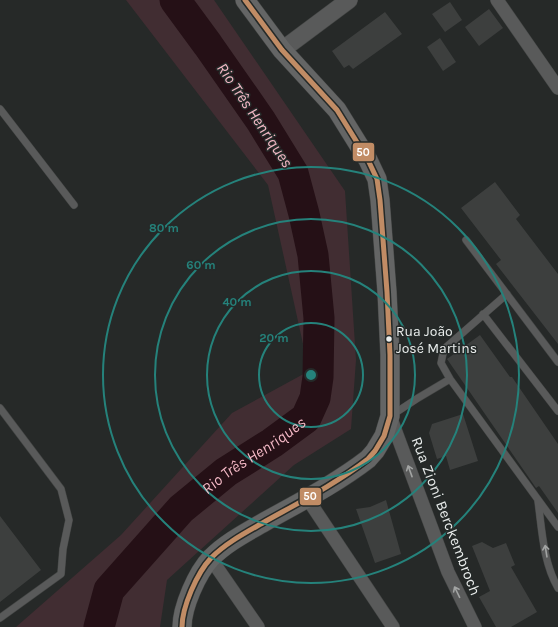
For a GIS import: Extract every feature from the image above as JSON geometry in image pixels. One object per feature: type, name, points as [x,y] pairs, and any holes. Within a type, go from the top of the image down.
[{"type":"main road","points":[[182,627],[186,603],[194,584],[210,559],[235,539],[307,498],[368,459],[384,436],[390,416],[390,355],[387,292],[380,200],[377,180],[368,160],[337,110],[282,50],[245,0]]},
{"type":"street","points":[[282,50],[349,0]]},
{"type":"street","points":[[497,0],[558,88]]},
{"type":"street","name":"Rua Zioni Berckembroch","points":[[390,416],[448,572],[475,627]]},
{"type":"street","points":[[307,498],[393,627]]},
{"type":"street","points":[[210,559],[258,627]]},
{"type":"lane","points":[[0,109],[74,205]]},
{"type":"lane","points":[[466,240],[558,362]]},
{"type":"lane","points":[[507,294],[444,349],[441,363],[450,380],[558,527]]},
{"type":"lane","points":[[483,314],[558,411]]},
{"type":"lane","points":[[390,416],[450,380]]},
{"type":"lane","points":[[0,408],[61,489],[68,520],[62,549],[61,574],[0,618]]},
{"type":"lane","points":[[537,499],[547,562],[558,588]]},
{"type":"shaded area","points":[[126,0],[214,0],[345,191],[356,360],[351,429],[294,465],[167,580],[160,627],[16,627],[121,535],[232,413],[309,371],[268,185]]},
{"type":"building","points":[[450,2],[462,20],[445,32],[432,14]]},
{"type":"building","points":[[489,9],[503,28],[479,46],[465,27]]},
{"type":"building","points":[[385,12],[402,34],[353,69],[349,65],[344,68],[332,51]]},
{"type":"building","points":[[440,38],[456,62],[443,71],[427,47]]},
{"type":"building","points":[[495,182],[520,215],[516,219],[558,274],[558,344],[496,264],[501,260],[461,208]]},
{"type":"building","points":[[480,335],[510,377],[512,377],[558,444],[558,513],[539,486],[536,488],[447,359]]},
{"type":"building","points":[[463,414],[478,461],[450,470],[446,456],[437,459],[429,433],[432,424]]},
{"type":"building","points":[[386,500],[401,554],[375,563],[356,509],[370,507]]},
{"type":"building","points":[[0,516],[41,570],[0,602]]},
{"type":"building","points":[[482,542],[493,548],[506,543],[515,565],[511,567],[537,612],[511,627],[496,627],[479,597],[490,591],[472,546]]},
{"type":"waterway","name":"Rio Três Henriques","points":[[99,627],[109,590],[181,509],[226,472],[272,443],[306,418],[315,398],[318,377],[319,318],[313,255],[293,173],[261,121],[175,0]]},
{"type":"transit line","name":"50","points":[[182,627],[187,600],[201,572],[211,558],[237,538],[331,484],[368,459],[384,436],[390,416],[390,355],[387,292],[377,179],[368,160],[337,110],[282,50],[245,0]]},
{"type":"place","name":"Rua João José Martins","points":[[389,339]]}]
